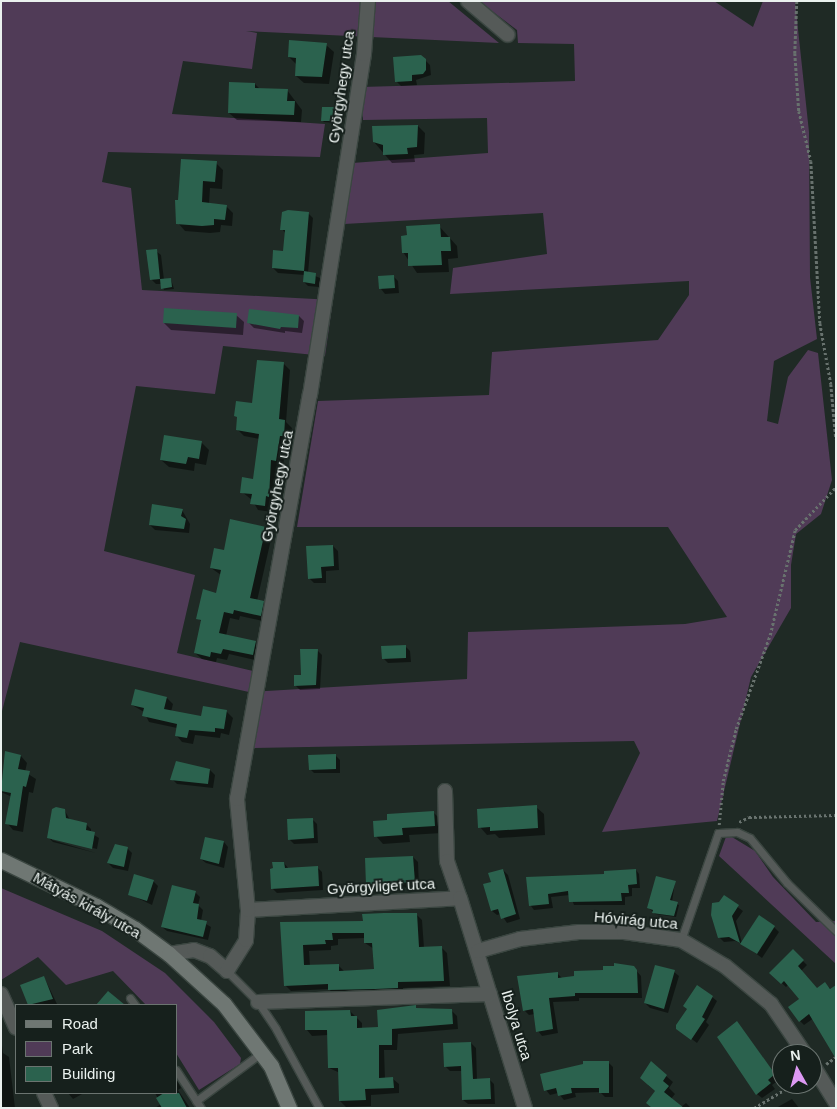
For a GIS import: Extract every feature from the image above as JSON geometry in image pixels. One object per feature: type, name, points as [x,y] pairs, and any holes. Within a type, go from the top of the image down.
[{"type":"main road","name":"Mátyás király utca","points":[[1,860],[96,906],[135,929],[169,954],[224,1004],[271,1066],[289,1108]]},
{"type":"street","name":"Györgyhegy utca","points":[[227,972],[246,940],[248,910],[236,799],[310,394],[364,54],[368,1]]},
{"type":"street","points":[[468,1],[508,35]]},
{"type":"street","points":[[445,791],[447,861],[478,951]]},
{"type":"street","name":"Györgyliget utca","points":[[248,910],[460,898]]},
{"type":"street","name":"Hóvirág utca","points":[[478,951],[520,939],[579,932],[624,932],[681,940],[726,966],[772,1004],[799,1044]]},
{"type":"street","points":[[169,954],[194,950],[210,956],[227,972]]},
{"type":"street","name":"Ibolya utca","points":[[478,951],[525,1108]]},
{"type":"street","points":[[1,994],[15,1026]]},
{"type":"street","points":[[258,1002],[490,994]]},
{"type":"street","points":[[822,1080],[836,1103]]},
{"type":"street","points":[[44,1094],[51,1108]]},
{"type":"lane","points":[[681,940],[718,833],[736,832],[750,838],[787,883],[836,931]]},
{"type":"lane","points":[[227,972],[258,1002],[298,1065],[319,1108]]},
{"type":"lane","points":[[130,998],[134,1004]]},
{"type":"lane","points":[[196,1101],[261,1053]]},
{"type":"lane","points":[[178,1073],[201,1108]]},
{"type":"path","points":[[797,1],[795,53],[798,111],[811,161],[820,322],[831,384],[836,439]]},
{"type":"path","points":[[718,833],[723,781],[734,738],[770,635],[795,530],[836,487]]},
{"type":"path","points":[[718,833],[748,817],[836,815]]},
{"type":"path","points":[[754,1108],[777,1094]]},
{"type":"green space","points":[[1,1],[448,1],[499,43],[246,31],[257,33],[252,69],[183,61],[172,114],[325,124],[320,157],[108,152],[102,182],[131,188],[142,290],[333,300],[325,356],[223,346],[215,394],[136,386],[104,551],[195,575],[177,653],[253,671],[250,692],[20,642],[1,715]]},
{"type":"green space","points":[[479,1],[714,1],[753,27],[763,1],[795,1],[809,132],[810,277],[817,339],[774,361],[767,421],[778,424],[788,377],[808,350],[818,353],[832,480],[821,514],[796,534],[791,565],[791,608],[751,677],[717,821],[602,832],[640,753],[634,741],[252,748],[257,692],[250,692],[467,679],[468,632],[685,624],[727,617],[668,527],[297,527],[318,401],[489,395],[492,352],[658,340],[689,295],[689,281],[450,294],[453,268],[547,254],[543,213],[344,224],[352,163],[488,153],[487,118],[363,120],[361,87],[575,81],[574,44],[518,43],[517,30]]},
{"type":"green space","points":[[727,834],[755,851],[773,877],[816,922],[836,921],[836,964],[719,856]]},
{"type":"green space","points":[[1,888],[102,931],[165,973],[214,1022],[241,1058],[240,1064],[199,1090],[178,1056],[178,1004],[145,1004],[113,971],[66,985],[38,957],[1,980]]},
{"type":"building","points":[[289,40],[327,43],[322,77],[295,76],[296,58],[288,57]]},
{"type":"building","points":[[421,55],[426,59],[426,70],[423,74],[412,75],[412,81],[395,82],[393,57]]},
{"type":"building","points":[[229,82],[255,83],[255,88],[288,89],[287,101],[295,101],[294,115],[228,113]]},
{"type":"building","points":[[322,107],[335,107],[335,121],[321,121]]},
{"type":"building","points":[[418,125],[417,147],[407,148],[408,154],[383,155],[383,145],[373,142],[372,126]]},
{"type":"building","points":[[181,159],[217,161],[215,182],[203,181],[202,202],[227,205],[225,220],[214,219],[214,225],[202,226],[176,224],[175,200],[178,200]]},
{"type":"building","points":[[288,210],[309,212],[304,271],[272,268],[273,250],[283,251],[285,230],[280,230],[282,212]]},
{"type":"building","points":[[440,224],[441,237],[450,237],[451,251],[441,251],[442,265],[408,266],[408,253],[402,253],[401,236],[407,235],[406,226]]},
{"type":"building","points":[[157,249],[160,279],[150,280],[146,250]]},
{"type":"building","points":[[304,271],[316,273],[315,284],[303,282]]},
{"type":"building","points":[[394,275],[395,288],[379,289],[378,276]]},
{"type":"building","points":[[171,278],[172,287],[161,289],[160,279]]},
{"type":"building","points":[[164,308],[237,313],[236,328],[163,323]]},
{"type":"building","points":[[249,309],[299,315],[298,328],[281,327],[280,329],[247,323]]},
{"type":"building","points":[[257,360],[284,362],[279,419],[285,420],[284,436],[280,436],[276,461],[271,460],[269,497],[266,496],[265,506],[250,504],[252,494],[240,493],[242,477],[253,479],[259,434],[236,430],[237,417],[234,416],[236,401],[252,403]]},
{"type":"building","points":[[164,435],[202,441],[199,459],[188,457],[186,464],[160,460]]},
{"type":"building","points":[[152,504],[183,509],[181,516],[186,519],[184,529],[149,525]]},
{"type":"building","points":[[230,519],[266,527],[250,598],[264,601],[261,616],[234,610],[233,614],[224,612],[219,633],[256,641],[253,655],[223,649],[221,654],[211,652],[210,657],[194,653],[201,620],[196,619],[203,589],[216,593],[221,570],[210,568],[214,548],[224,550]]},
{"type":"building","points":[[333,545],[334,566],[321,567],[322,578],[308,579],[306,546]]},
{"type":"building","points":[[406,645],[406,658],[382,659],[381,646]]},
{"type":"building","points":[[300,649],[318,649],[316,685],[294,686],[294,675],[301,675]]},
{"type":"building","points":[[135,689],[167,697],[164,709],[201,716],[203,706],[227,710],[224,729],[215,728],[215,732],[189,730],[187,738],[175,736],[177,724],[142,716],[144,708],[131,705]]},
{"type":"building","points":[[5,751],[21,755],[18,769],[30,771],[26,787],[23,786],[17,826],[5,824],[11,793],[1,791]]},
{"type":"building","points":[[336,754],[336,769],[309,770],[308,755]]},
{"type":"building","points":[[176,761],[210,769],[208,784],[170,780]]},
{"type":"building","points":[[537,805],[538,828],[490,831],[490,827],[478,828],[477,809]]},
{"type":"building","points":[[56,807],[65,809],[66,818],[87,823],[86,830],[95,832],[92,849],[47,838],[52,809]]},
{"type":"building","points":[[434,811],[435,826],[402,828],[403,835],[374,837],[373,821],[387,820],[387,814]]},
{"type":"building","points":[[313,818],[314,838],[288,840],[287,819]]},
{"type":"building","points":[[205,837],[224,841],[219,864],[200,859]]},
{"type":"building","points":[[115,844],[128,847],[124,867],[107,863]]},
{"type":"building","points":[[413,856],[415,882],[366,885],[365,858]]},
{"type":"building","points":[[272,862],[284,862],[285,868],[318,866],[319,886],[271,889],[270,869],[273,868]]},
{"type":"building","points":[[503,869],[516,914],[501,919],[498,909],[491,911],[483,884],[491,882],[488,873]]},
{"type":"building","points":[[636,869],[637,884],[628,885],[629,893],[621,893],[622,901],[569,902],[568,891],[548,894],[549,904],[529,906],[526,877],[604,874],[604,871]]},
{"type":"building","points":[[134,874],[154,880],[147,901],[128,895]]},
{"type":"building","points":[[656,876],[676,881],[670,900],[678,902],[674,916],[652,913],[653,910],[647,908]]},
{"type":"building","points":[[172,885],[196,891],[193,903],[199,904],[197,919],[207,921],[203,937],[161,927]]},
{"type":"building","points":[[724,895],[739,905],[732,916],[740,943],[729,937],[718,938],[711,915],[712,903],[719,902]]},
{"type":"building","points":[[417,913],[419,947],[442,946],[444,981],[398,982],[398,988],[375,989],[328,990],[328,984],[284,986],[280,922],[363,921],[362,914]],"holes":[[[332,933],[364,933],[364,943],[372,943],[374,969],[339,971],[339,964],[304,965],[303,945],[326,944],[325,940],[333,940]]]},
{"type":"building","points":[[759,915],[775,926],[757,954],[740,944]]},
{"type":"building","points":[[793,949],[804,960],[798,966],[817,988],[825,982],[830,989],[836,985],[836,1059],[809,1014],[799,1022],[788,1007],[799,999],[784,981],[781,984],[769,973]]},
{"type":"building","points":[[614,963],[634,966],[637,970],[638,993],[575,993],[575,996],[549,998],[553,1029],[536,1032],[533,1009],[523,1011],[517,976],[558,972],[558,978],[574,976],[574,971],[603,970],[603,966],[614,966]]},
{"type":"building","points":[[655,965],[675,970],[664,1009],[644,1003]]},
{"type":"building","points":[[44,976],[53,999],[28,1004],[20,985]]},
{"type":"building","points":[[697,985],[713,996],[702,1017],[705,1019],[691,1040],[676,1029],[676,1025],[687,1009],[683,1006]]},
{"type":"building","points":[[108,991],[124,1004],[97,1004]]},
{"type":"building","points":[[416,1005],[416,1008],[452,1009],[453,1024],[392,1029],[392,1045],[379,1045],[379,1078],[393,1077],[394,1088],[365,1089],[366,1100],[339,1101],[338,1068],[328,1068],[327,1030],[305,1030],[305,1011],[350,1010],[351,1016],[357,1016],[357,1028],[378,1027],[377,1010]]},
{"type":"building","points":[[737,1021],[772,1070],[772,1077],[768,1080],[771,1083],[756,1095],[717,1037]]},
{"type":"building","points":[[471,1042],[473,1079],[490,1078],[491,1099],[462,1100],[461,1066],[444,1067],[443,1043]]},
{"type":"building","points":[[583,1061],[609,1061],[609,1093],[599,1093],[599,1088],[571,1088],[572,1093],[558,1096],[556,1088],[544,1091],[540,1074],[583,1064]]},
{"type":"building","points":[[651,1061],[667,1075],[663,1081],[669,1086],[664,1092],[684,1108],[652,1108],[646,1103],[655,1091],[640,1078]]},
{"type":"building","points":[[179,1093],[187,1108],[162,1108],[156,1098],[162,1094]]}]
